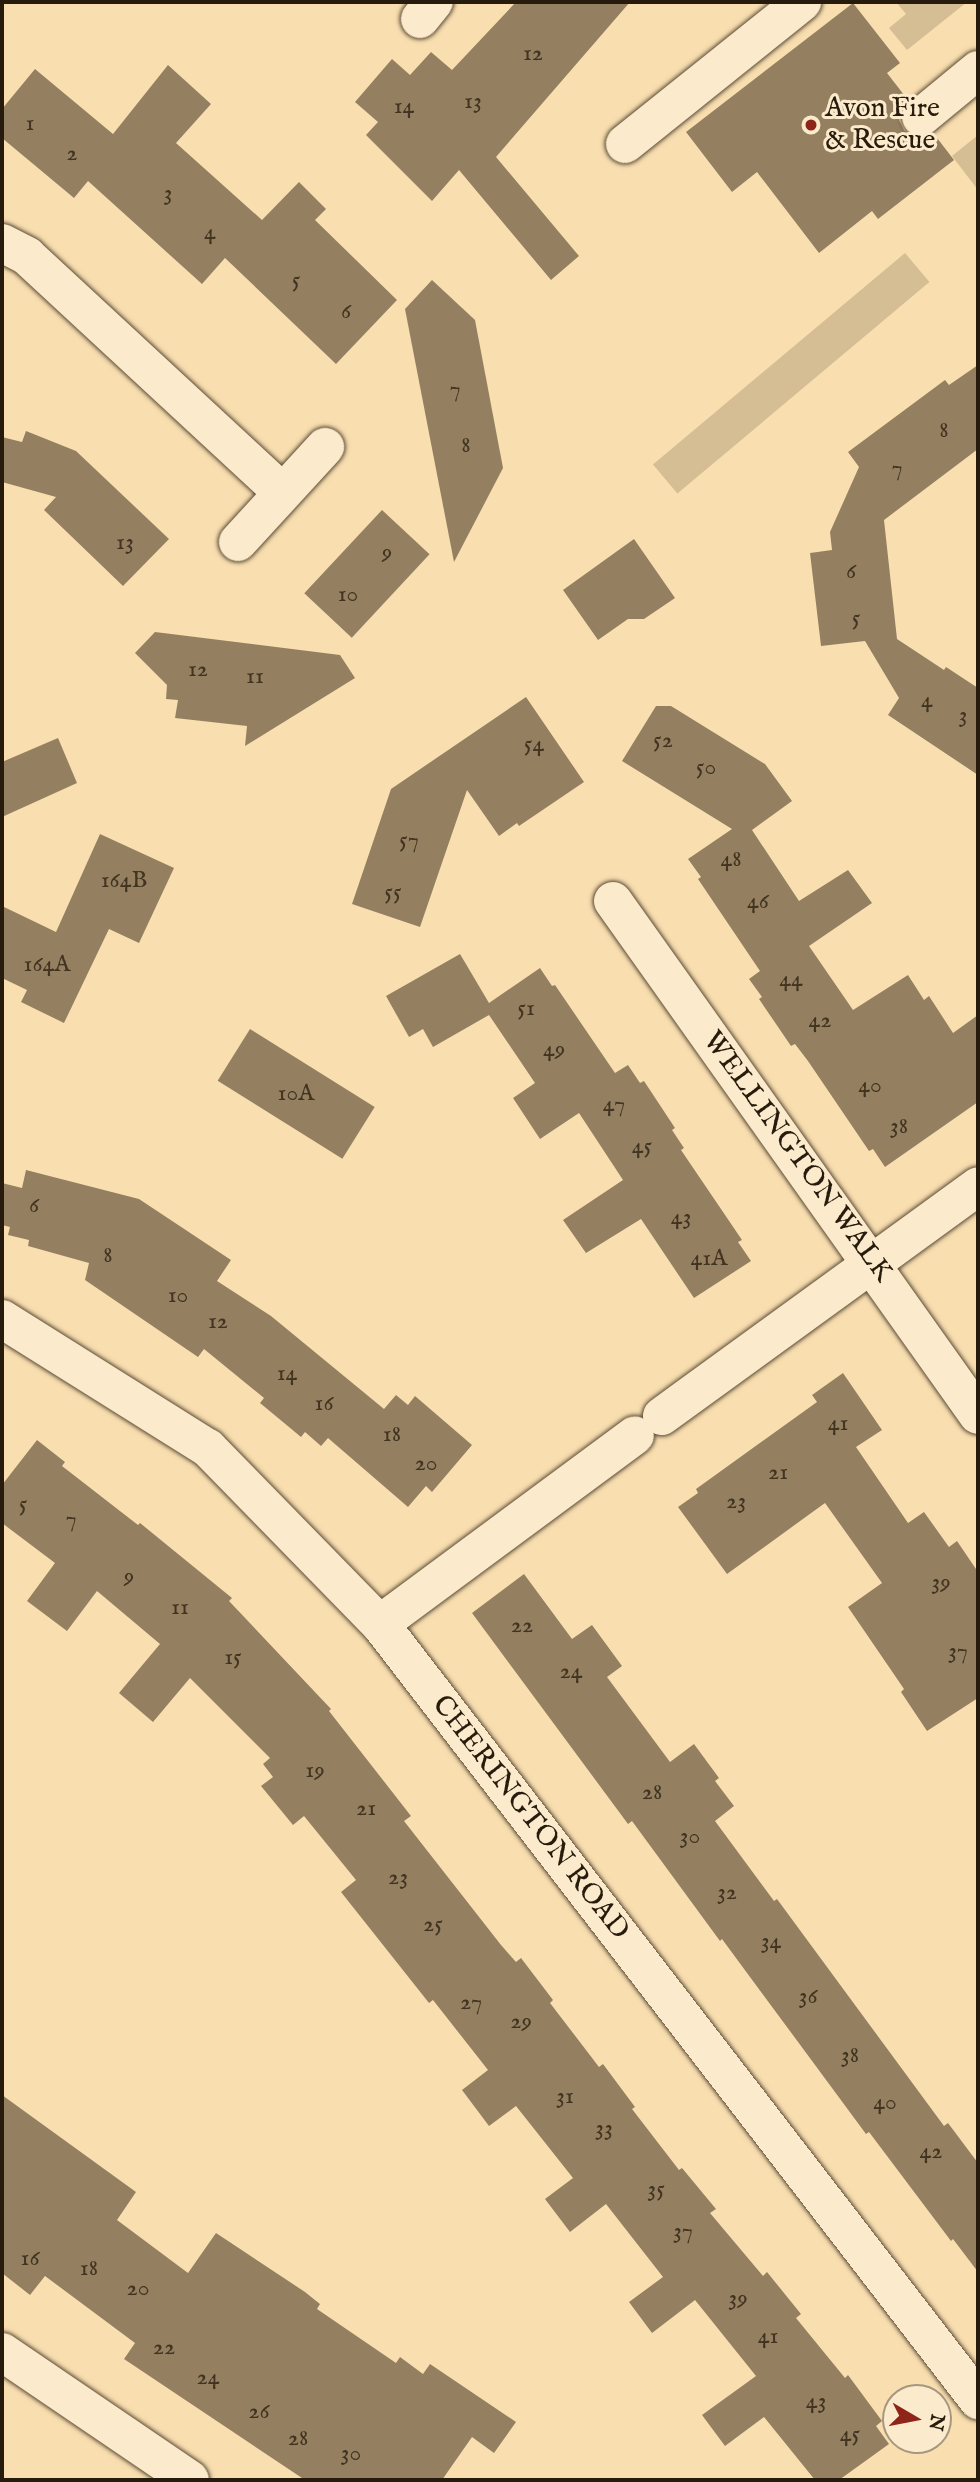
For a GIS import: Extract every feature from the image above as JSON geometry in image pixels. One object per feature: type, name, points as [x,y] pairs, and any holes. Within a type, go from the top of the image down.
[{"type":"street","points":[[625,144],[802,2]]},
{"type":"street","points":[[921,117],[978,70]]},
{"type":"street","points":[[2,243],[27,256],[282,492]]},
{"type":"street","points":[[238,542],[325,447]]},
{"type":"street","name":"WELLINGTON WALK","points":[[613,901],[872,1262],[978,1415]]},
{"type":"street","points":[[380,1624],[978,1185]]},
{"type":"street","name":"CHERINGTON ROAD","points":[[2,1318],[208,1448],[380,1624],[978,2400]]},
{"type":"street","points":[[2,2352],[190,2480]]},
{"type":"shaded area","points":[[896,2],[967,2],[907,50],[889,28],[906,14]]},
{"type":"shaded area","points":[[978,135],[978,190],[952,156]]},
{"type":"shaded area","points":[[905,253],[929,282],[677,494],[653,464]]},
{"type":"building","points":[[516,2],[630,2],[496,157],[579,256],[551,280],[459,170],[432,201],[366,135],[378,122],[355,102],[392,59],[410,75],[431,52],[452,70]]},
{"type":"building","name":"Avon Fire & Rescue","points":[[853,3],[900,63],[887,73],[908,100],[900,110],[899,120],[904,130],[914,138],[924,139],[934,134],[954,160],[878,219],[872,211],[819,253],[757,172],[732,192],[686,132]]},
{"type":"building","points":[[168,65],[211,104],[176,143],[262,220],[299,182],[326,209],[315,220],[397,300],[336,364],[225,258],[202,284],[88,181],[74,198],[2,138],[2,109],[35,69],[113,134]]},
{"type":"building","points":[[432,280],[475,320],[503,468],[454,562],[405,309]]},
{"type":"building","points":[[978,365],[978,449],[884,520],[897,639],[944,670],[946,667],[978,688],[978,775],[888,715],[899,698],[865,641],[821,646],[810,553],[832,550],[830,532],[859,467],[848,452],[945,380],[949,385]]},
{"type":"building","points":[[26,431],[76,451],[169,539],[123,586],[44,510],[56,497],[2,482],[2,437],[22,442]]},
{"type":"building","points":[[382,510],[430,554],[352,638],[304,593]]},
{"type":"building","points":[[634,539],[675,598],[644,619],[628,619],[598,640],[563,590]]},
{"type":"building","points":[[155,632],[340,655],[355,678],[245,746],[247,726],[175,718],[178,700],[166,699],[167,685],[135,653]]},
{"type":"building","points":[[526,697],[584,782],[519,826],[517,823],[499,836],[467,790],[420,927],[352,904],[391,789]]},
{"type":"building","points":[[656,706],[671,706],[765,764],[792,801],[752,830],[799,901],[848,870],[872,903],[809,946],[853,1010],[908,975],[924,1000],[929,996],[953,1033],[978,1015],[978,1102],[885,1167],[873,1149],[869,1151],[808,1061],[795,1044],[791,1046],[759,999],[762,997],[749,979],[760,971],[698,879],[701,877],[688,859],[732,829],[622,761]]},
{"type":"building","points":[[58,738],[77,783],[2,817],[2,762]]},
{"type":"building","points":[[100,834],[174,868],[139,943],[109,929],[64,1023],[21,1002],[27,990],[2,978],[2,906],[56,932]]},
{"type":"building","points":[[460,954],[489,1003],[540,968],[552,986],[555,985],[615,1073],[628,1065],[640,1083],[644,1081],[675,1128],[672,1130],[684,1148],[681,1150],[742,1240],[738,1242],[751,1261],[694,1298],[641,1219],[586,1253],[563,1220],[623,1180],[579,1113],[540,1139],[513,1098],[535,1083],[489,1015],[433,1047],[423,1029],[409,1037],[386,996]]},
{"type":"building","points":[[250,1029],[375,1107],[342,1159],[218,1081]]},
{"type":"building","points":[[26,1170],[139,1199],[231,1260],[217,1281],[271,1316],[384,1409],[396,1395],[408,1405],[415,1396],[472,1445],[432,1492],[426,1486],[408,1507],[328,1438],[321,1446],[305,1432],[301,1437],[260,1403],[264,1398],[204,1349],[198,1357],[85,1280],[89,1263],[28,1246],[29,1240],[8,1235],[10,1227],[2,1225],[2,1183],[22,1188]]},
{"type":"building","points":[[843,1373],[882,1430],[856,1447],[908,1523],[924,1512],[949,1547],[957,1541],[978,1572],[978,1698],[927,1731],[901,1692],[904,1689],[848,1607],[882,1583],[825,1503],[727,1574],[678,1507],[698,1493],[696,1489],[817,1402],[812,1395]]},
{"type":"building","points":[[37,1440],[65,1462],[62,1466],[138,1525],[140,1523],[232,1598],[229,1601],[331,1709],[329,1711],[411,1816],[404,1821],[501,1945],[516,1962],[521,1958],[553,2000],[550,2003],[599,2067],[603,2064],[635,2107],[632,2109],[679,2170],[682,2168],[716,2209],[710,2213],[763,2276],[767,2272],[801,2314],[796,2318],[845,2378],[848,2375],[882,2421],[876,2426],[882,2434],[882,2449],[839,2480],[815,2480],[764,2417],[725,2446],[702,2415],[756,2376],[695,2300],[652,2333],[629,2302],[663,2277],[606,2204],[570,2232],[545,2199],[573,2178],[516,2106],[489,2126],[462,2090],[488,2070],[433,2000],[429,2003],[341,1892],[356,1880],[304,1816],[293,1825],[261,1786],[273,1777],[263,1764],[270,1758],[190,1678],[153,1722],[119,1693],[160,1644],[97,1591],[67,1631],[27,1601],[55,1563],[2,1523],[2,1485]]},
{"type":"building","points":[[524,1574],[572,1639],[592,1625],[622,1666],[607,1677],[670,1762],[694,1744],[719,1778],[715,1781],[734,1806],[715,1821],[774,1901],[777,1899],[944,2126],[948,2123],[978,2163],[978,2272],[953,2239],[951,2241],[869,2132],[866,2134],[632,1821],[628,1824],[472,1613]]},
{"type":"building","points":[[2,2095],[136,2192],[117,2220],[188,2273],[216,2233],[305,2292],[320,2304],[317,2309],[396,2363],[400,2357],[423,2374],[430,2364],[516,2422],[494,2453],[472,2437],[442,2480],[305,2480],[124,2359],[135,2343],[45,2276],[30,2295],[2,2273]]},
{"type":"place","name":"Avon Fire & Rescue","points":[[811,125]]}]
